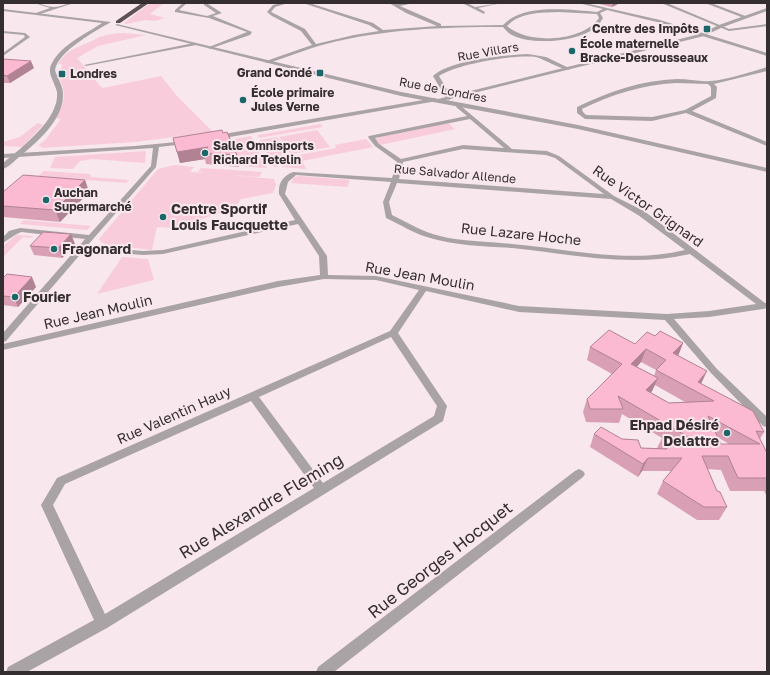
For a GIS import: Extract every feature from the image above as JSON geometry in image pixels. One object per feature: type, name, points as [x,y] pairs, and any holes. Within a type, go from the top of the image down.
[{"type":"highway","points":[[107,24],[138,3]]},
{"type":"highway","points":[[118,24],[146,3]]},
{"type":"street","points":[[36,3],[53,8]]},
{"type":"street","points":[[37,14],[72,3]]},
{"type":"street","points":[[185,3],[176,11],[211,17],[250,32],[212,48]]},
{"type":"street","points":[[206,3],[206,5],[220,12],[211,17]]},
{"type":"street","points":[[286,3],[274,6],[269,12],[303,30],[315,45]]},
{"type":"street","points":[[305,3],[371,24],[382,32]]},
{"type":"street","points":[[393,4],[412,3]]},
{"type":"street","points":[[464,3],[484,13]]},
{"type":"street","points":[[474,8],[500,3]]},
{"type":"street","points":[[580,3],[705,34],[767,55]]},
{"type":"street","points":[[662,3],[731,30],[767,25]]},
{"type":"street","points":[[708,3],[746,17]]},
{"type":"street","points":[[393,4],[440,26]]},
{"type":"street","points":[[504,26],[506,22],[514,18],[532,13],[558,11],[598,13],[607,9]]},
{"type":"street","points":[[214,138],[449,98],[705,34],[721,26],[767,9]]},
{"type":"street","points":[[3,10],[107,24],[118,24]]},
{"type":"street","points":[[268,62],[315,45],[382,32],[440,26],[504,26],[512,33],[535,39],[560,38],[587,31],[596,26],[601,21],[598,13]]},
{"type":"street","points":[[3,167],[41,132],[55,111],[60,95],[52,73],[54,65],[59,57],[107,24]]},
{"type":"street","name":"Rue de Londres","points":[[118,24],[401,94],[578,127],[767,170]]},
{"type":"street","points":[[3,32],[25,34],[28,37],[3,55]]},
{"type":"street","points":[[535,39],[531,47],[536,56]]},
{"type":"street","points":[[86,65],[194,44]]},
{"type":"street","points":[[760,46],[767,50]]},
{"type":"street","name":"Rue Villars","points":[[449,98],[437,78],[439,73],[450,69],[502,57],[536,56],[568,69]]},
{"type":"street","points":[[710,83],[714,87],[714,97],[687,111],[647,120],[585,117],[580,113],[579,108],[611,93],[663,81],[710,83],[767,69]]},
{"type":"street","points":[[460,105],[460,107],[509,149]]},
{"type":"street","points":[[687,111],[767,144]]},
{"type":"street","points":[[395,180],[400,161],[377,145],[371,137],[472,117]]},
{"type":"street","points":[[578,127],[585,117]]},
{"type":"street","points":[[3,156],[156,146],[192,141]]},
{"type":"street","points":[[3,339],[7,330],[154,166],[156,146]]},
{"type":"street","name":"Rue Victor Grignard","points":[[400,161],[463,147],[509,149],[547,153],[557,157],[612,197],[641,213],[765,306]]},
{"type":"street","name":"Rue Salvador Allende","points":[[300,221],[282,194],[281,187],[288,176],[295,173],[612,197]]},
{"type":"street","name":"Rue Lazare Hoche","points":[[395,180],[386,202],[389,216],[431,236],[463,241],[604,256],[657,258],[676,256],[691,251]]},
{"type":"street","points":[[82,248],[143,253],[163,252],[300,221],[323,256],[324,277]]},
{"type":"street","points":[[3,241],[17,231],[25,230],[91,237]]},
{"type":"street","name":"Rue Jean Moulin","points":[[3,347],[278,284],[324,277],[376,278],[519,309],[667,317],[709,314],[765,306]]},
{"type":"street","points":[[393,333],[424,288]]},
{"type":"street","points":[[667,317],[714,371],[767,423]]},
{"type":"street","name":"Rue Valentin Hauy","points":[[102,623],[47,505],[61,481],[393,333]]},
{"type":"street","name":"Rue Alexandre Fleming","points":[[13,672],[102,623],[439,418],[442,406],[393,333]]},
{"type":"street","points":[[253,396],[321,489]]},
{"type":"street","name":"Rue Georges Hocquet","points":[[323,672],[579,474]]},
{"type":"shaded area","points":[[150,3],[164,3],[150,14],[165,18],[154,21],[145,20],[126,24],[124,23]]},
{"type":"shaded area","points":[[122,33],[146,35],[98,46],[77,58],[100,86],[103,88],[161,76],[177,96],[213,132],[135,142],[41,148],[42,146],[38,146],[46,139],[61,119],[55,118],[61,109],[64,99],[60,80],[65,77],[61,71],[62,64],[58,64],[65,55],[93,40],[110,34]]},
{"type":"shaded area","points":[[38,123],[43,125],[22,147],[3,146],[3,142],[20,137]]},
{"type":"shaded area","points":[[448,123],[455,129],[380,145],[375,140],[379,137]]},
{"type":"shaded area","points":[[321,124],[322,127],[259,138],[258,135]]},
{"type":"shaded area","points":[[317,130],[330,147],[291,154],[279,137]]},
{"type":"shaded area","points":[[251,136],[267,168],[241,166],[229,140]]},
{"type":"shaded area","points":[[277,137],[287,152],[278,167],[274,167],[260,140]]},
{"type":"shaded area","points":[[366,139],[373,147],[302,161],[306,169],[282,167],[288,157],[336,148],[335,145]]},
{"type":"shaded area","points":[[146,151],[145,163],[92,159],[80,161],[73,169],[50,168],[55,157]]},
{"type":"shaded area","name":"Centre Sportif Louis Faucquette","points":[[175,165],[194,167],[190,172],[205,173],[198,172],[201,168],[262,172],[259,177],[231,175],[274,179],[276,185],[273,193],[241,199],[235,208],[174,228],[157,227],[152,250],[107,245],[101,242],[99,239],[158,169]]},
{"type":"shaded area","points":[[44,171],[90,174],[91,177],[129,180],[126,183],[38,176]]},
{"type":"shaded area","points":[[299,176],[350,180],[347,187],[291,183],[294,177]]},
{"type":"shaded area","points":[[24,220],[91,226],[87,230],[20,224]]},
{"type":"shaded area","points":[[16,235],[32,236],[31,238],[23,237],[3,257],[3,246]]},
{"type":"shaded area","points":[[122,257],[148,259],[154,280],[97,294]]},
{"type":"building","points":[[3,59],[31,61],[7,76],[3,75]]},
{"type":"building","points":[[222,130],[223,133],[227,132],[237,155],[203,153],[208,147],[177,152],[173,138]]},
{"type":"building","points":[[23,175],[85,180],[55,210],[3,206],[3,192]]},
{"type":"building","points":[[43,232],[71,234],[58,248],[30,246]]},
{"type":"building","points":[[7,274],[32,277],[14,297],[3,296],[3,278]]},
{"type":"building","points":[[609,330],[635,344],[647,332],[655,336],[660,331],[683,343],[673,353],[707,371],[698,382],[753,411],[764,432],[756,431],[767,453],[767,478],[738,478],[728,456],[702,456],[717,491],[720,492],[727,507],[704,507],[663,481],[682,458],[648,458],[643,464],[594,434],[601,427],[622,439],[638,440],[641,448],[667,449],[662,437],[690,438],[618,396],[623,409],[590,409],[587,399],[622,364],[590,347]],"holes":[[[646,349],[666,360],[656,370],[714,401],[669,403],[646,390],[658,378],[631,364]],[[708,416],[760,444],[721,444]]]},
{"type":"place","name":"Centre des Impôts","points":[[707,29]]},
{"type":"place","name":"École maternelle Bracke-Desrousseaux","points":[[572,51]]},
{"type":"place","name":"Grand Condé","points":[[320,73]]},
{"type":"place","name":"Londres","points":[[62,74]]},
{"type":"place","name":"École primaire Jules Verne","points":[[243,100]]},
{"type":"place","name":"Salle Omnisports Richard Tetelin","points":[[205,153]]},
{"type":"place","name":"Auchan Supermarché","points":[[46,200]]},
{"type":"place","name":"Centre Sportif Louis Faucquette","points":[[163,217]]},
{"type":"place","name":"Fragonard","points":[[54,249]]},
{"type":"place","name":"Fourier","points":[[15,297]]},
{"type":"place","name":"Ehpad Désiré Delattre","points":[[727,433]]}]
